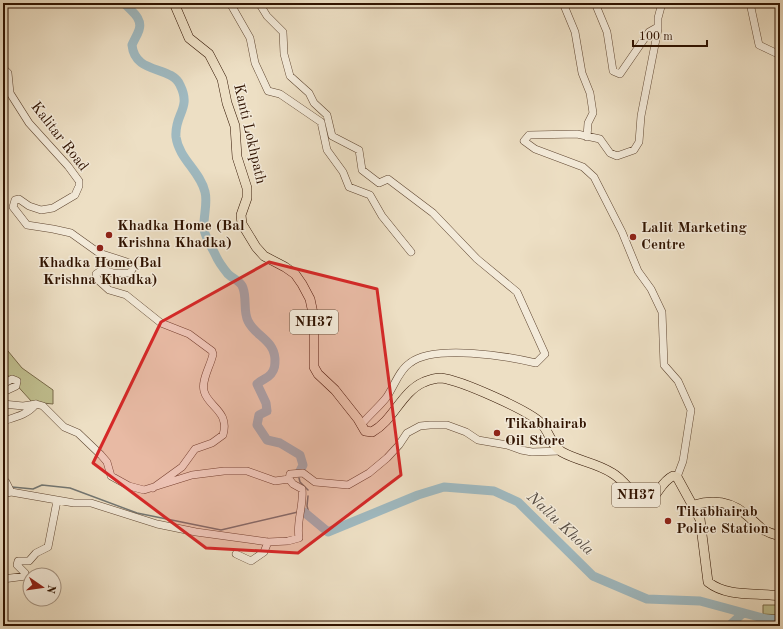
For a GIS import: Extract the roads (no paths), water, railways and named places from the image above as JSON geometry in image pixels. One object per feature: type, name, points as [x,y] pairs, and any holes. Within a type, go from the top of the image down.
[{"type":"main road","name":"Kanti Lokhpath","points":[[174,3],[189,38],[209,54],[222,79],[227,103],[235,126],[237,157],[247,188],[247,198],[241,215],[242,224],[260,251],[273,261],[295,274],[302,284],[310,299],[314,318],[314,367],[318,374],[340,396],[361,425]]},
{"type":"main road","points":[[361,425],[366,432],[375,430],[383,424],[416,386],[432,379],[441,378],[465,386],[529,415],[545,429],[560,452]]},
{"type":"main road","name":"NH37","points":[[560,452],[612,472],[628,485],[641,501],[646,502],[652,500],[666,479],[673,476],[677,477],[694,505],[701,525],[708,582],[727,590],[746,594],[780,596]]},
{"type":"main road","points":[[694,505],[714,501],[727,503],[749,516],[762,530],[777,535],[780,533]]},
{"type":"street","points":[[230,3],[250,38],[255,62],[268,91],[280,94],[321,122],[326,150],[343,172],[349,187],[370,195],[382,216],[411,252]]},
{"type":"street","points":[[259,3],[267,16],[283,32],[284,54],[290,76],[309,93],[314,103],[327,115],[332,136],[326,150]]},
{"type":"street","points":[[562,3],[575,32],[582,73],[590,93],[593,113],[588,123],[587,137]]},
{"type":"street","points":[[595,3],[607,32],[613,72],[616,74],[620,74],[649,32],[656,28],[658,29]]},
{"type":"street","points":[[662,3],[641,116],[639,142],[634,150],[617,156],[610,153],[600,139],[577,134],[528,136],[524,141],[535,149],[583,167],[594,177],[622,232],[638,271],[651,289],[662,312],[664,365],[678,381],[691,410],[683,461],[677,477]]},
{"type":"street","points":[[750,3],[759,45],[780,55]]},
{"type":"street","name":"Kalitar Road","points":[[3,68],[8,73],[10,93],[28,123],[68,166],[79,181],[79,186],[75,195],[53,208],[41,210],[29,206],[19,199],[15,200],[13,207],[27,225],[71,233],[99,253],[130,263],[133,268],[130,273],[113,273],[102,270],[96,274],[98,280],[109,290],[126,295],[161,323],[189,334],[212,351],[212,362],[204,384],[204,391],[220,413],[225,427],[223,435],[212,443],[195,449],[182,467],[153,488]]},
{"type":"street","points":[[332,136],[359,150],[362,170],[379,183],[388,179],[414,197],[433,213],[477,259],[518,292],[545,354],[536,363],[484,354],[438,354],[416,359],[408,363],[385,398],[361,425]]},
{"type":"street","points":[[3,384],[12,380],[17,381],[16,386],[3,392]]},
{"type":"street","points":[[3,404],[23,406],[36,404],[44,406],[64,427],[78,433],[107,462],[111,476],[136,489],[153,488],[192,475],[224,471],[247,471],[275,481],[289,479]]},
{"type":"street","points":[[3,421],[23,415],[30,411],[36,404]]},
{"type":"street","points":[[289,479],[290,474],[303,473],[315,482],[348,485],[369,473],[387,458],[408,433],[420,426],[430,425],[447,425],[466,432],[478,440],[507,445],[526,451],[560,452]]},
{"type":"street","points":[[3,479],[6,482],[7,493],[91,503],[158,524],[196,532],[268,542],[288,541],[298,538],[300,510],[303,504],[302,489],[293,484],[289,479]]},
{"type":"street","points":[[3,578],[26,576],[17,565],[18,561],[28,561],[36,553],[48,547],[57,500]]},
{"type":"street","points":[[236,554],[251,561],[264,552],[268,542]]},
{"type":"waterway","points":[[124,3],[136,15],[140,26],[132,45],[135,55],[146,66],[175,79],[180,85],[183,93],[184,100],[177,123],[176,137],[181,152],[199,178],[205,192],[206,201],[204,229],[208,242],[222,267],[242,286],[245,296],[248,321],[255,331],[268,343],[274,353],[275,363],[273,370],[269,376],[257,384],[266,403],[267,411],[259,415],[257,425],[267,440],[280,443],[300,455],[303,465],[299,473]]},
{"type":"waterway","points":[[299,478],[300,482],[308,490]]},
{"type":"waterway","points":[[12,487],[33,489],[42,485],[70,488],[137,513],[221,530],[298,512]]},
{"type":"waterway","name":"Nallu Khola","points":[[304,512],[328,532],[418,495],[444,487],[494,491],[518,502],[593,576],[647,599],[700,601],[766,619],[780,620]]},
{"type":"waterway","points":[[308,496],[307,506],[310,517]]},
{"type":"waterway","points":[[729,626],[743,613]]},
{"type":"place","name":"Khadka Home (Bal Krishna Khadka)","points":[[109,235]]},
{"type":"place","name":"Lalit Marketing Centre","points":[[633,237]]},
{"type":"place","name":"Khadka Home(Bal Krishna Khadka)","points":[[100,248]]},
{"type":"place","name":"Tikabhairab Oil Store","points":[[497,433]]},
{"type":"place","name":"Tikabhairab Police Station","points":[[668,521]]}]
